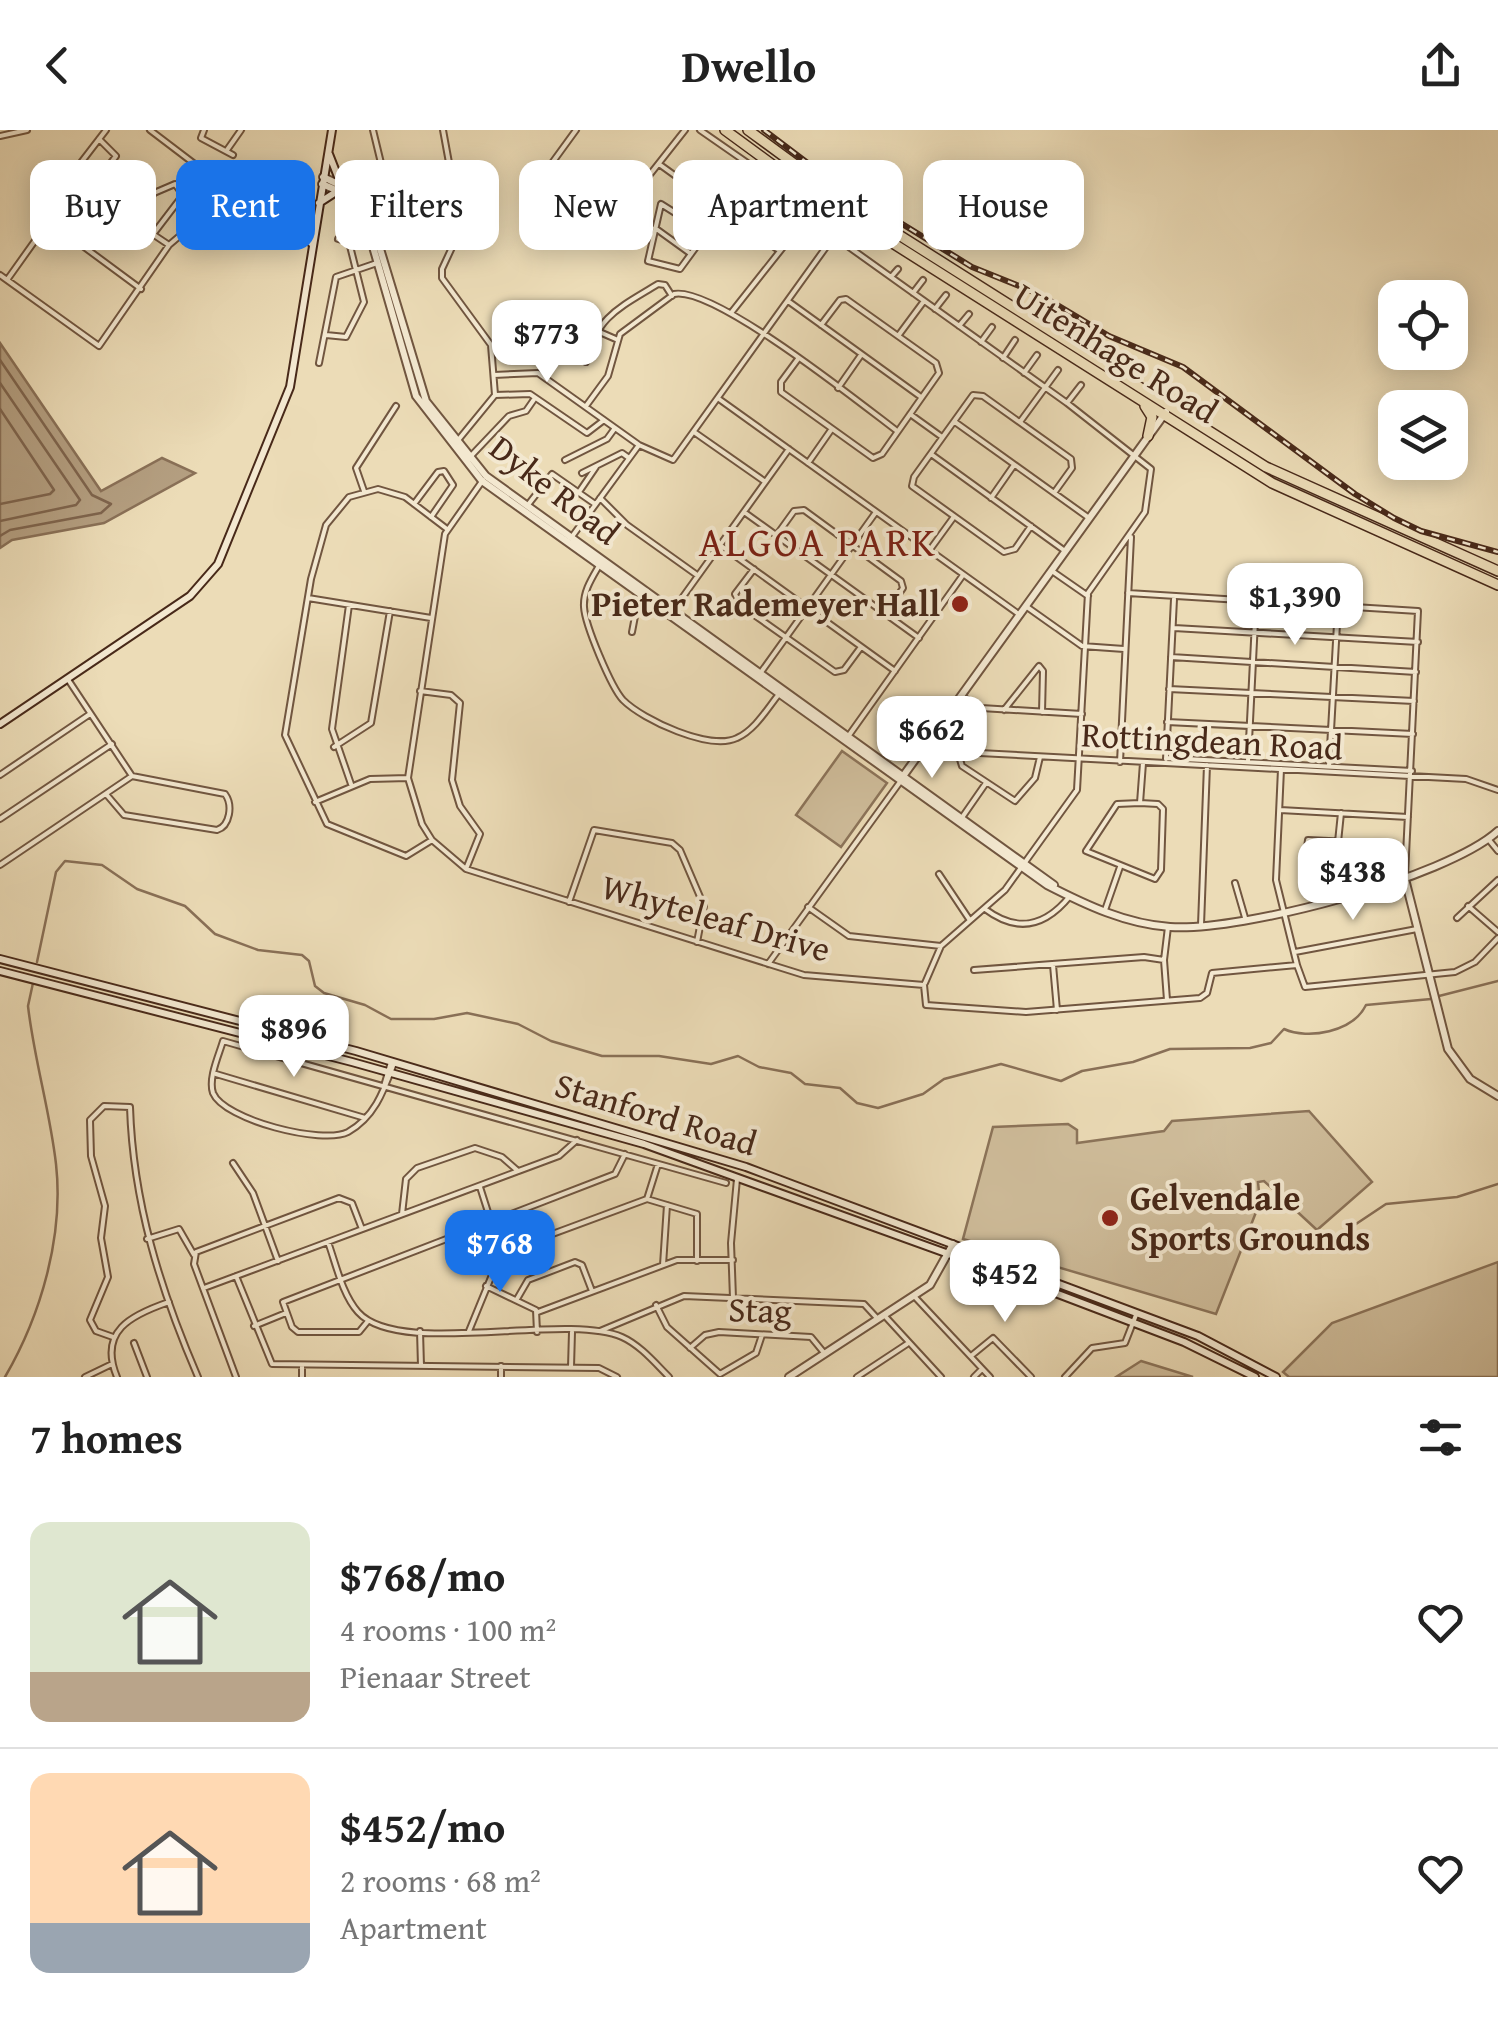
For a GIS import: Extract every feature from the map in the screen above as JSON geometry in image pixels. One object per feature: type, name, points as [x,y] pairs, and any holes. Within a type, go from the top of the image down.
[{"type":"main road","points":[[315,222],[332,130]]},
{"type":"main road","name":"Uitenhage Road","points":[[725,130],[793,180],[1143,403],[1166,411],[1312,491],[1498,571]]},
{"type":"main road","name":"Uitenhage Road","points":[[748,130],[842,198],[1272,483],[1498,585]]},
{"type":"main road","points":[[328,148],[335,172]]},
{"type":"main road","points":[[322,181],[335,185]]},
{"type":"main road","points":[[318,206],[335,190]]},
{"type":"main road","points":[[0,724],[190,596],[218,564],[287,399],[310,250]]},
{"type":"main road","name":"Dyke Road","points":[[373,250],[416,396],[484,478],[1070,896],[1104,912],[1168,927],[1246,921],[1449,864],[1498,832]]},
{"type":"main road","name":"Dyke Road","points":[[381,250],[426,401],[484,478],[528,506],[570,541]]},
{"type":"main road","points":[[1143,403],[1152,417],[1148,436]]},
{"type":"main road","points":[[902,779],[1166,411]]},
{"type":"main road","name":"Dyke Road","points":[[601,563],[671,613]]},
{"type":"main road","points":[[1405,879],[1453,1059],[1470,1079],[1498,1096]]},
{"type":"main road","name":"Stanford Road","points":[[0,959],[393,1063],[746,1167],[1137,1313],[1222,1347],[1276,1377]]},
{"type":"main road","name":"Stanford Road","points":[[0,970],[389,1072],[738,1176],[1133,1323],[1212,1354],[1255,1377]]},
{"type":"main road","points":[[789,1377],[937,1278],[952,1244]]},
{"type":"street","points":[[0,136],[27,130]]},
{"type":"street","points":[[83,160],[106,130]]},
{"type":"street","points":[[150,130],[191,160]]},
{"type":"street","points":[[190,130],[233,155]]},
{"type":"street","points":[[200,137],[204,130]]},
{"type":"street","points":[[227,150],[240,130]]},
{"type":"street","points":[[373,130],[380,160]]},
{"type":"street","points":[[444,130],[461,228],[442,268],[442,278],[490,345],[495,395],[455,443]]},
{"type":"street","points":[[576,130],[552,163],[583,191],[640,184],[686,130]]},
{"type":"street","points":[[700,130],[742,160]]},
{"type":"street","points":[[98,140],[116,156],[113,160]]},
{"type":"street","points":[[659,164],[673,174]]},
{"type":"street","points":[[156,193],[175,184],[183,195],[156,230]]},
{"type":"street","points":[[673,209],[665,203],[657,207],[653,227],[691,254]]},
{"type":"street","points":[[156,235],[169,245]]},
{"type":"street","points":[[0,275],[98,346],[176,239]]},
{"type":"street","points":[[7,280],[30,248]]},
{"type":"street","points":[[88,250],[141,290]]},
{"type":"street","points":[[326,335],[346,337],[363,305],[350,250]]},
{"type":"street","points":[[652,250],[651,264],[678,270],[694,250]]},
{"type":"street","points":[[730,312],[776,250]]},
{"type":"street","points":[[494,374],[536,372],[639,445],[670,460],[824,250]]},
{"type":"street","points":[[853,250],[1068,404],[1150,466],[1152,474],[1147,506],[1088,596],[1077,790],[984,909],[941,946],[924,985],[927,1006],[1020,1012],[1168,1000],[1204,996],[1214,972],[1297,965]]},
{"type":"street","points":[[319,363],[336,276],[377,263]]},
{"type":"street","points":[[891,277],[898,268]]},
{"type":"street","points":[[913,293],[923,280]]},
{"type":"street","points":[[586,362],[595,330],[658,284],[666,285],[672,296]]},
{"type":"street","points":[[586,406],[609,372],[618,340],[626,329],[672,296],[688,294],[730,312],[764,334],[897,431]]},
{"type":"street","points":[[935,309],[946,295]]},
{"type":"street","points":[[798,359],[781,382],[780,390],[874,458],[910,414],[939,368],[845,299],[821,325]]},
{"type":"street","points":[[898,336],[924,301]]},
{"type":"street","points":[[788,302],[921,397]]},
{"type":"street","points":[[960,326],[969,314]]},
{"type":"street","points":[[981,342],[992,327]]},
{"type":"street","points":[[595,330],[618,340]]},
{"type":"street","points":[[1003,358],[1016,340]]},
{"type":"street","points":[[838,388],[861,354]]},
{"type":"street","points":[[1024,372],[1037,355]]},
{"type":"street","points":[[1020,422],[1058,370]]},
{"type":"street","points":[[1068,404],[1081,385]]},
{"type":"street","points":[[1030,526],[1015,549],[1006,553],[912,486],[942,437],[978,394],[1072,462],[1072,468],[1054,493]]},
{"type":"street","points":[[495,395],[536,398],[584,432],[595,430],[604,420]]},
{"type":"street","points":[[470,457],[509,416],[526,410],[536,398]]},
{"type":"street","points":[[718,398],[1020,615]]},
{"type":"street","points":[[364,491],[356,468],[396,406]]},
{"type":"street","points":[[910,414],[942,437]]},
{"type":"street","points":[[954,422],[1089,518]]},
{"type":"street","points":[[565,460],[607,439],[614,428]]},
{"type":"street","points":[[808,463],[832,429]]},
{"type":"street","points":[[694,432],[764,482]]},
{"type":"street","points":[[570,541],[639,445]]},
{"type":"street","points":[[671,613],[788,449]]},
{"type":"street","points":[[582,472],[622,452],[629,458]]},
{"type":"street","points":[[931,454],[1065,551]]},
{"type":"street","points":[[992,498],[1014,464]]},
{"type":"street","points":[[579,492],[597,465]]},
{"type":"street","points":[[414,504],[438,472],[444,471],[454,485],[431,517]]},
{"type":"street","points":[[528,506],[551,474],[596,504]]},
{"type":"street","name":"Whyteleaf Drive","points":[[484,478],[448,530],[420,690],[408,778],[415,810],[432,840],[466,870],[768,964],[820,978],[924,985]]},
{"type":"street","points":[[432,840],[414,853],[402,855],[328,824],[285,737],[308,598],[330,516],[346,498],[364,491],[394,492],[448,530]]},
{"type":"street","points":[[600,498],[627,524],[698,575]]},
{"type":"street","points":[[776,536],[794,510],[801,509],[852,545],[903,582],[885,614]]},
{"type":"street","points":[[744,512],[919,638]]},
{"type":"street","points":[[758,675],[876,512]]},
{"type":"street","points":[[930,551],[954,516]]},
{"type":"street","points":[[1120,762],[1131,532]]},
{"type":"street","points":[[720,545],[895,671]]},
{"type":"street","points":[[601,563],[586,590],[584,614],[616,691],[628,704],[694,738],[716,744],[748,732],[781,692]]},
{"type":"street","points":[[754,569],[736,600],[786,638],[839,673],[861,647]]},
{"type":"street","points":[[1052,571],[1088,596]]},
{"type":"street","points":[[847,739],[964,576]]},
{"type":"street","points":[[1128,593],[1417,610],[1405,879]]},
{"type":"street","points":[[1174,597],[1166,761],[1329,769],[1338,606]]},
{"type":"street","points":[[308,598],[431,618]]},
{"type":"street","points":[[632,632],[645,598]]},
{"type":"street","points":[[1248,765],[1256,601]]},
{"type":"street","points":[[348,605],[333,701],[334,746],[351,784]]},
{"type":"street","points":[[1027,607],[1085,647],[1126,649]]},
{"type":"street","points":[[334,746],[372,723],[390,612]]},
{"type":"street","points":[[1174,628],[1418,642]]},
{"type":"street","points":[[1171,658],[1416,672]]},
{"type":"street","points":[[1004,710],[1039,666],[1043,671],[1042,712]]},
{"type":"street","points":[[67,678],[132,776]]},
{"type":"street","points":[[1169,688],[1414,701]]},
{"type":"street","points":[[420,690],[451,695],[460,702],[452,780],[460,806],[480,832],[466,870]]},
{"type":"street","points":[[961,696],[978,708],[1082,714]]},
{"type":"street","points":[[0,775],[90,714]]},
{"type":"street","points":[[1167,722],[1413,734]]},
{"type":"street","points":[[938,729],[967,753]]},
{"type":"street","points":[[0,820],[112,744]]},
{"type":"street","name":"Rottingdean Road","points":[[922,750],[1411,774],[1472,780],[1498,790]]},
{"type":"street","points":[[958,753],[960,764],[1013,800],[1019,800],[1037,774],[1040,758]]},
{"type":"street","points":[[1140,803],[1143,763]]},
{"type":"street","points":[[1202,927],[1207,765]]},
{"type":"street","points":[[1281,769],[1276,875],[1305,987],[1430,977],[1462,970],[1498,935],[1468,906]]},
{"type":"street","points":[[0,864],[132,776],[225,794],[230,802],[226,826],[217,830],[122,815],[106,794]]},
{"type":"street","points":[[315,802],[351,784],[380,776],[408,778]]},
{"type":"street","points":[[768,964],[902,779]]},
{"type":"street","points":[[960,820],[986,782]]},
{"type":"street","points":[[1140,803],[1158,804],[1164,810],[1160,874],[1152,879],[1090,856],[1086,846],[1116,804],[1140,803]]},
{"type":"street","points":[[1280,810],[1408,817]]},
{"type":"street","points":[[1338,842],[1342,813]]},
{"type":"street","points":[[569,902],[594,830],[672,843],[680,850],[704,906],[697,942]]},
{"type":"street","points":[[1370,843],[1307,840],[1307,865],[1350,854],[1372,854]]},
{"type":"street","points":[[1489,840],[1498,851]]},
{"type":"street","points":[[1350,854],[1351,842]]},
{"type":"street","points":[[1104,912],[1120,868]]},
{"type":"street","points":[[939,874],[968,919]]},
{"type":"street","points":[[1457,918],[1498,880]]},
{"type":"street","points":[[1235,883],[1246,921]]},
{"type":"street","points":[[984,909],[1003,922],[1028,925],[1052,916],[1070,896]]},
{"type":"street","points":[[808,907],[849,936],[941,946]]},
{"type":"street","points":[[1168,927],[1164,960],[1168,1000]]},
{"type":"street","points":[[1295,952],[1418,928]]},
{"type":"street","points":[[974,970],[1164,960]]},
{"type":"street","points":[[1053,965],[1057,1010]]},
{"type":"street","name":"Stanford Road","points":[[214,1074],[223,1040],[726,1183]]},
{"type":"street","points":[[365,1118],[214,1074],[213,1093],[222,1104],[295,1132],[333,1137],[365,1118],[393,1063]]},
{"type":"street","points":[[113,1337],[96,1331],[90,1320],[108,1280],[100,1235],[105,1206],[90,1136],[90,1118],[101,1106],[130,1106],[135,1174],[148,1239],[198,1377]]},
{"type":"street","points":[[204,1288],[565,1153],[577,1140]]},
{"type":"street","points":[[402,1214],[408,1175],[449,1156],[476,1148],[502,1156],[518,1171]]},
{"type":"street","points":[[368,1321],[359,1332],[298,1332],[286,1313],[287,1298],[615,1174],[625,1154]]},
{"type":"street","points":[[233,1162],[252,1193],[278,1260]]},
{"type":"street","points":[[647,1199],[658,1164]]},
{"type":"street","points":[[733,1298],[738,1176]]},
{"type":"street","points":[[469,1331],[501,1253],[480,1185]]},
{"type":"street","points":[[196,1253],[345,1198],[352,1203],[362,1229]]},
{"type":"street","points":[[501,1253],[647,1199],[698,1216],[696,1260]]},
{"type":"street","points":[[663,1265],[667,1204]]},
{"type":"street","points":[[148,1239],[180,1229],[196,1253],[204,1288],[236,1377]]},
{"type":"street","points":[[328,1242],[352,1305],[368,1321],[390,1330],[600,1331],[684,1296],[864,1304],[942,1377]]},
{"type":"street","points":[[538,1312],[663,1265],[733,1260]]},
{"type":"street","points":[[516,1299],[528,1280],[575,1262],[582,1265],[592,1291]]},
{"type":"street","points":[[236,1276],[269,1362],[603,1369],[617,1377]]},
{"type":"street","points":[[486,1286],[538,1312]]},
{"type":"street","points":[[914,1296],[990,1377]]},
{"type":"street","points":[[117,1377],[112,1364],[113,1337],[131,1316],[169,1302]]},
{"type":"street","points":[[656,1305],[665,1324],[725,1376],[758,1350],[762,1335]]},
{"type":"street","points":[[538,1312],[538,1332]]},
{"type":"street","points":[[254,1326],[286,1313]]},
{"type":"street","points":[[1064,1377],[1092,1348],[1126,1343],[1137,1313]]},
{"type":"street","points":[[420,1331],[421,1366]]},
{"type":"street","points":[[600,1331],[634,1345],[669,1377]]},
{"type":"street","points":[[571,1368],[572,1332]]},
{"type":"street","name":"Stag","points":[[690,1348],[713,1332],[814,1338],[825,1354]]},
{"type":"street","points":[[970,1356],[994,1338],[1031,1377]]},
{"type":"street","points":[[857,1377],[909,1343]]},
{"type":"street","points":[[134,1344],[147,1377]]},
{"type":"street","points":[[85,1377],[112,1364]]},
{"type":"street","points":[[302,1365],[302,1377]]},
{"type":"street","points":[[501,1366],[501,1377]]},
{"type":"street","points":[[974,1377],[982,1369]]},
{"type":"shaded area","points":[[842,751],[887,783],[841,847],[796,815]]},
{"type":"shaded area","name":"Gelvendale Sports Grounds","points":[[1309,1111],[1372,1182],[1317,1230],[1264,1181],[1258,1182],[1260,1202],[1216,1314],[963,1239],[993,1127],[1068,1124],[1077,1130],[1077,1143],[1164,1131],[1172,1121]]},
{"type":"shaded area","points":[[1498,1262],[1498,1377],[1289,1377],[1283,1372],[1332,1323]]},
{"type":"shaded area","points":[[1141,1361],[1193,1377],[1116,1377]]},
{"type":"water","points":[[0,343],[101,491],[162,458],[195,473],[104,523],[12,540],[0,548]]},
{"type":"waterway","points":[[37,962],[56,872],[65,861],[102,865],[137,889],[185,906],[215,934],[258,950],[302,955],[309,961],[315,986],[324,993],[365,1005],[391,1019],[434,1019],[467,1013],[518,1024],[551,1041],[602,1056],[659,1056],[711,1064],[738,1056],[759,1067],[791,1073],[805,1084],[840,1088],[857,1103],[878,1108],[923,1094],[944,1079],[1001,1064],[1061,1081],[1082,1071],[1133,1062],[1170,1049],[1250,1048],[1271,1043],[1284,1029],[1305,1034],[1329,1031],[1351,1022],[1366,1005],[1431,999]]},
{"type":"waterway","points":[[1439,996],[1498,981]]},
{"type":"waterway","points":[[5,1377],[29,1328],[47,1274],[58,1191],[28,1006],[33,983]]},
{"type":"waterway","points":[[1326,1244],[1386,1204],[1457,1197],[1498,1184]]},
{"type":"railway","points":[[764,130],[826,177],[972,267],[1039,294],[1109,336],[1183,367],[1355,494],[1394,518],[1421,531],[1498,552]]},
{"type":"place","name":"Pieter Rademeyer Hall","points":[[960,604]]},
{"type":"place","name":"Gelvendale Sports Grounds","points":[[1110,1218]]},
{"type":"district","name":"ALGOA PARK","points":[[818,542]]}]
